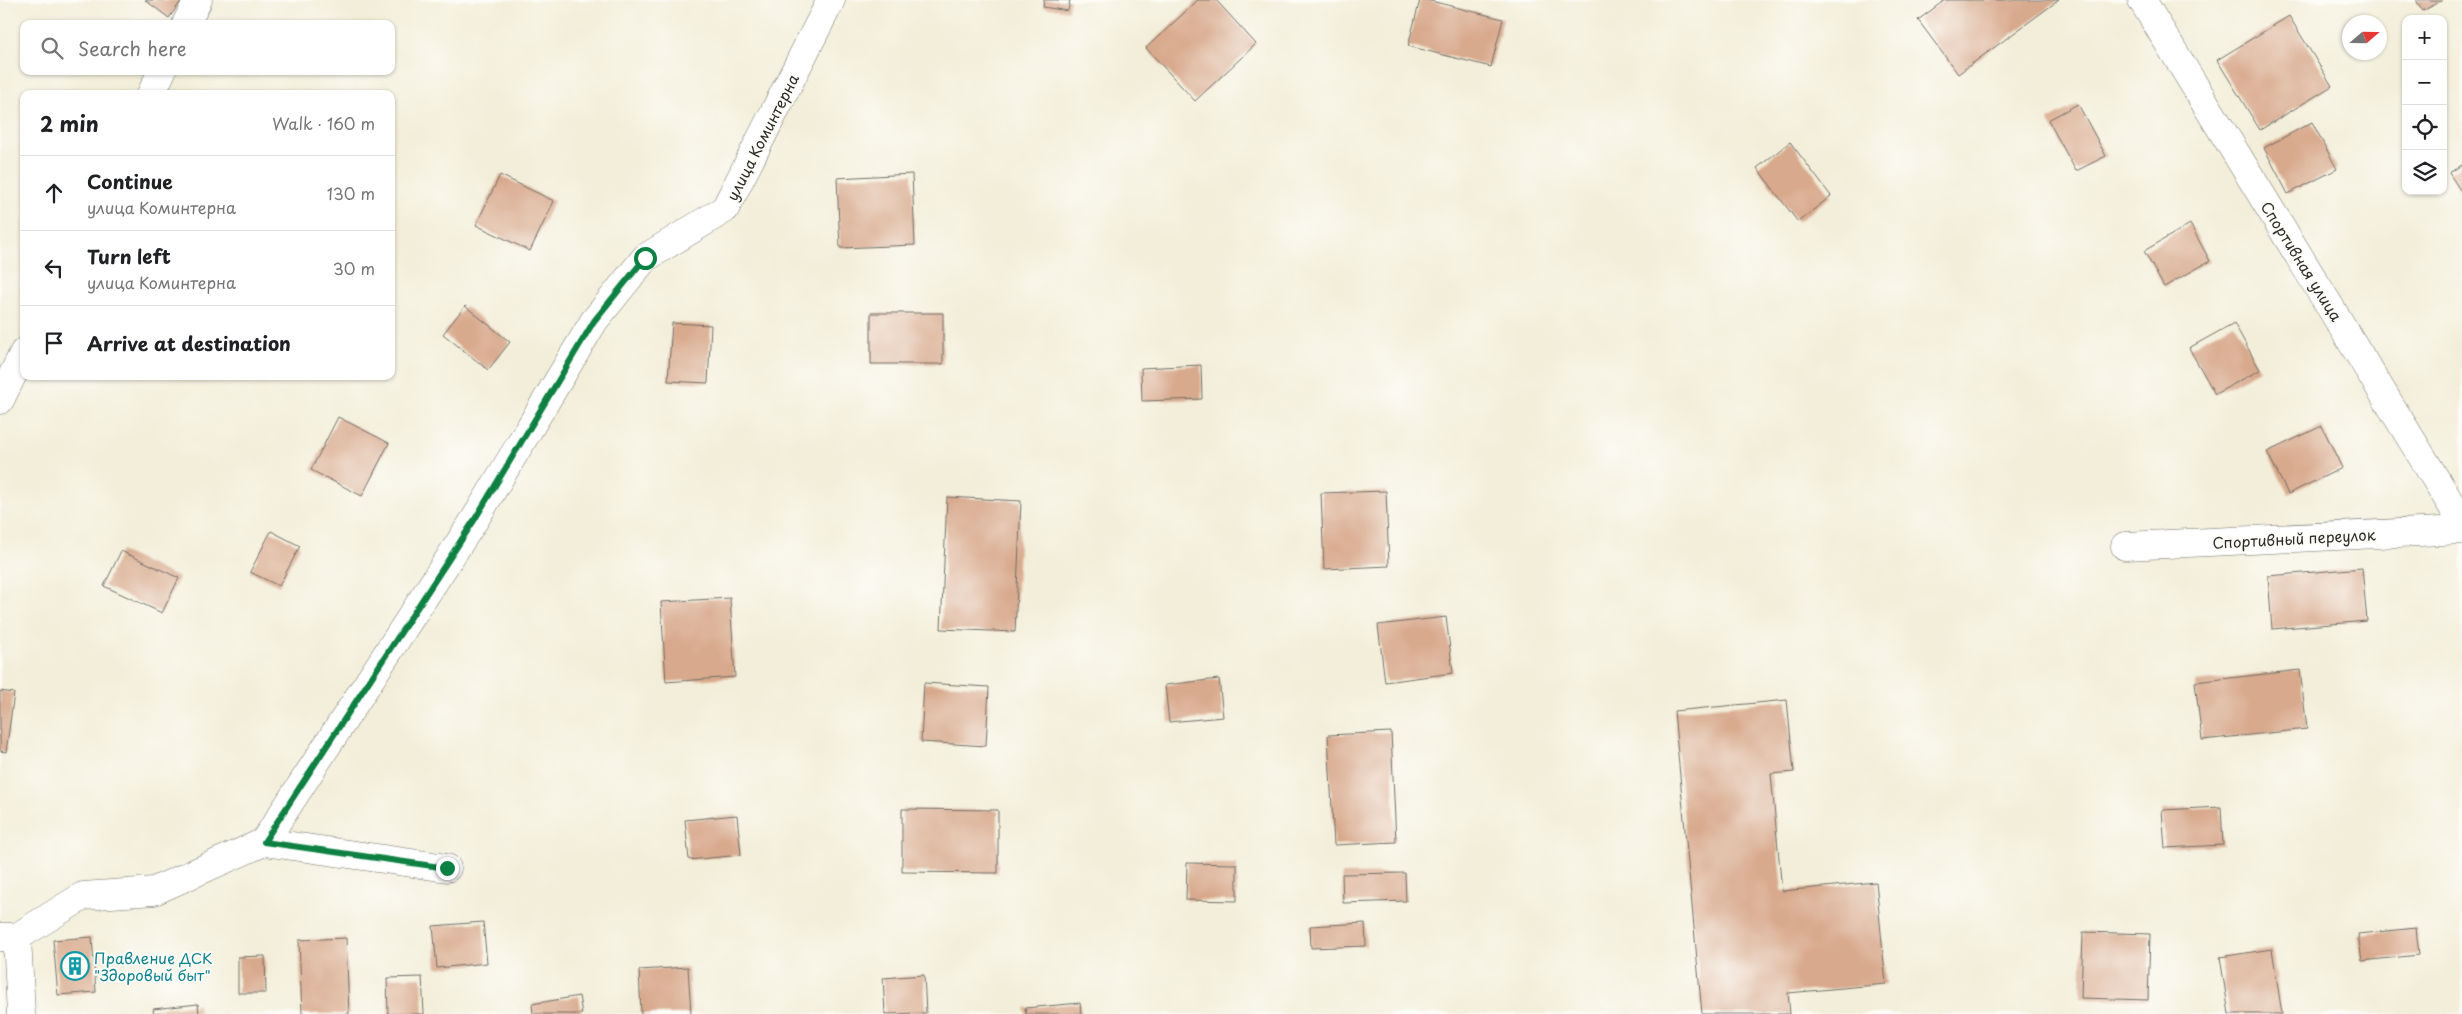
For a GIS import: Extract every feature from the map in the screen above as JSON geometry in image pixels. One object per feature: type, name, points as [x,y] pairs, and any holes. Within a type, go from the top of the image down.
[{"type":"street","points":[[188,20],[198,0]]},
{"type":"street","name":"улица Коминтерна","points":[[264,842],[475,519],[594,321],[645,258],[726,209],[831,0]]},
{"type":"street","name":"Спортивная улица","points":[[2142,0],[2462,522]]},
{"type":"street","points":[[153,90],[160,75]]},
{"type":"street","points":[[0,400],[20,360]]},
{"type":"street","name":"Спортивный переулок","points":[[2125,546],[2462,530]]},
{"type":"street","points":[[21,1014],[8,937],[83,896],[154,891],[264,842],[447,868]]},
{"type":"building","points":[[145,0],[182,0],[169,18]]},
{"type":"building","points":[[1044,0],[1070,0],[1068,11],[1043,7]]},
{"type":"building","points":[[1198,0],[1216,0],[1256,44],[1195,101],[1146,48]]},
{"type":"building","points":[[1420,0],[1427,0],[1503,19],[1491,67],[1408,46]]},
{"type":"building","points":[[1945,0],[2059,0],[1958,74],[1918,20]]},
{"type":"building","points":[[2416,0],[2443,0],[2423,11]]},
{"type":"building","points":[[2289,16],[2332,86],[2260,130],[2217,60]]},
{"type":"building","points":[[2078,104],[2106,156],[2076,171],[2048,120]]},
{"type":"building","points":[[2312,122],[2337,169],[2288,194],[2264,148]]},
{"type":"building","points":[[1790,142],[1831,196],[1798,222],[1757,168]]},
{"type":"building","points":[[2462,165],[2462,193],[2449,173]]},
{"type":"building","points":[[912,174],[915,245],[840,248],[837,178]]},
{"type":"building","points":[[500,175],[554,201],[530,251],[476,225]]},
{"type":"building","points":[[2190,224],[2210,261],[2164,287],[2144,251]]},
{"type":"building","points":[[465,306],[510,342],[488,370],[443,334]]},
{"type":"building","points":[[871,313],[943,313],[943,364],[871,364]]},
{"type":"building","points":[[672,323],[711,325],[708,383],[668,381]]},
{"type":"building","points":[[2234,323],[2260,370],[2215,394],[2189,348]]},
{"type":"building","points":[[1201,365],[1202,399],[1142,401],[1141,368]]},
{"type":"building","points":[[338,417],[389,443],[362,496],[311,470]]},
{"type":"building","points":[[2322,426],[2342,468],[2288,494],[2267,452]]},
{"type":"building","points":[[1386,491],[1389,566],[1324,569],[1321,493]]},
{"type":"building","points":[[947,497],[1021,501],[1015,632],[941,629]]},
{"type":"building","points":[[271,531],[300,546],[279,586],[250,572]]},
{"type":"building","points":[[121,551],[179,578],[162,613],[104,586]]},
{"type":"building","points":[[2362,568],[2367,621],[2272,629],[2268,576]]},
{"type":"building","points":[[730,598],[735,677],[666,682],[661,602]]},
{"type":"building","points":[[1446,617],[1453,673],[1385,682],[1378,625]]},
{"type":"building","points":[[2300,670],[2307,729],[2202,740],[2195,682]]},
{"type":"building","points":[[1219,679],[1223,717],[1169,722],[1165,685]]},
{"type":"building","points":[[924,683],[989,687],[986,746],[921,742]]},
{"type":"building","points":[[0,691],[14,693],[6,752],[0,751]]},
{"type":"building","points":[[1787,700],[1794,772],[1771,774],[1782,891],[1876,882],[1886,984],[1788,993],[1790,1014],[1702,1014],[1674,711]]},
{"type":"building","points":[[1391,732],[1396,842],[1334,845],[1328,735]]},
{"type":"building","points":[[2221,807],[2223,845],[2165,848],[2162,810]]},
{"type":"building","points":[[902,809],[998,810],[998,873],[902,872]]},
{"type":"building","points":[[737,815],[741,855],[689,860],[685,820]]},
{"type":"building","points":[[1187,863],[1237,864],[1237,901],[1186,900]]},
{"type":"building","points":[[1405,873],[1406,901],[1343,903],[1342,874]]},
{"type":"building","points":[[483,922],[487,963],[437,968],[433,926]]},
{"type":"building","points":[[1365,923],[1366,946],[1311,948],[1310,926]]},
{"type":"building","points":[[2416,928],[2419,955],[2362,961],[2358,934]]},
{"type":"building","points":[[2083,932],[2150,934],[2148,1000],[2081,998]]},
{"type":"building","name":"Правление ДСК \"Здоровый быт\"","points":[[92,937],[96,992],[58,995],[53,940]]},
{"type":"building","points":[[346,938],[349,1014],[302,1014],[299,940]]},
{"type":"building","points":[[2272,949],[2282,1014],[2229,1014],[2220,957]]},
{"type":"building","points":[[265,956],[266,993],[238,993],[238,957]]},
{"type":"building","points":[[688,967],[691,1014],[641,1014],[639,970]]},
{"type":"building","points":[[924,975],[926,1013],[885,1014],[883,978]]},
{"type":"building","points":[[422,977],[424,1014],[388,1014],[387,978]]},
{"type":"building","points":[[579,996],[582,1014],[533,1014],[532,1004]]},
{"type":"building","points":[[1080,1003],[1081,1014],[1026,1014],[1025,1008]]},
{"type":"building","points":[[198,1004],[199,1014],[154,1014],[153,1009]]},
{"type":"place","name":"Правление ДСК \"Здоровый быт\"","points":[[75,966]]},
{"type":"route","points":[[447,868],[264,842],[475,519],[594,321],[645,258]]}]
